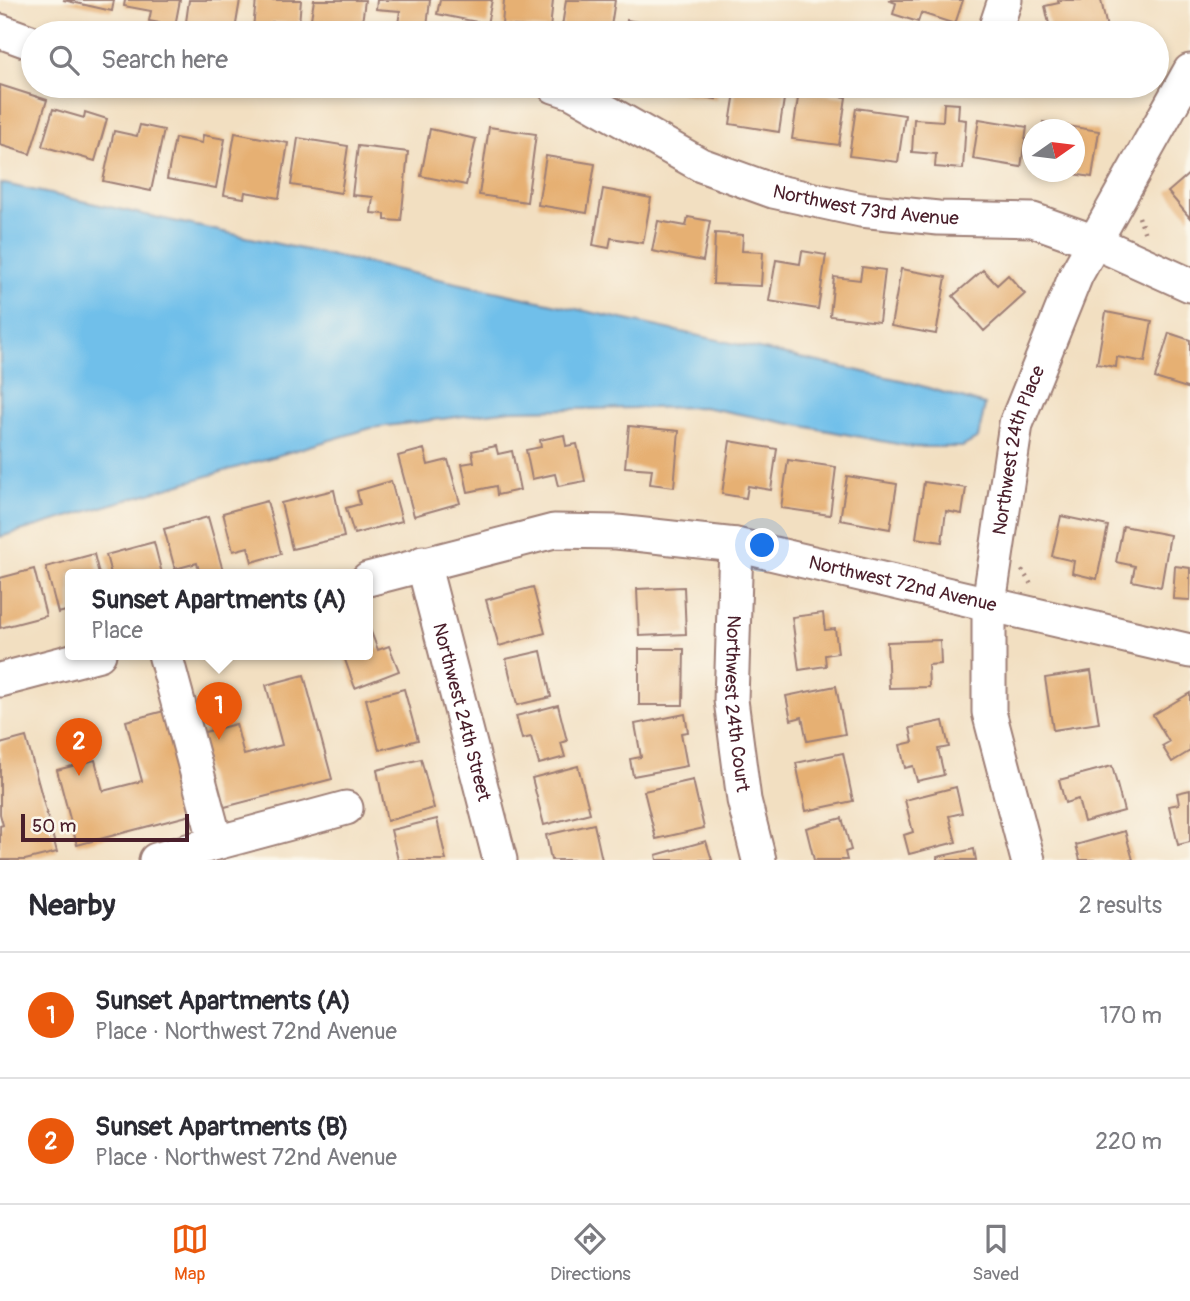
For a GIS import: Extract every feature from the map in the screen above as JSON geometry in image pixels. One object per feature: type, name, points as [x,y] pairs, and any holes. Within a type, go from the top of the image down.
[{"type":"street","points":[[998,21],[1005,0]]},
{"type":"street","points":[[0,31],[21,39]]},
{"type":"street","name":"Northwest 24th Place","points":[[1028,860],[989,712],[989,603],[1016,424],[1076,275],[1190,71]]},
{"type":"street","name":"Northwest 73rd Avenue","points":[[583,98],[701,165],[773,191],[861,210],[939,218],[1033,220],[1095,242],[1190,285]]},
{"type":"street","name":"Northwest 72nd Avenue","points":[[373,578],[554,531],[617,531],[736,545],[1190,651]]},
{"type":"street","name":"Northwest 24th Court","points":[[736,545],[731,700],[744,800],[759,860]]},
{"type":"street","name":"Northwest 24th Street","points":[[423,563],[500,860]]},
{"type":"street","points":[[0,680],[76,660]]},
{"type":"street","points":[[167,660],[216,843]]},
{"type":"street","points":[[156,860],[346,808]]},
{"type":"path","points":[[1139,207],[1143,232],[1151,237]]},
{"type":"path","points":[[1022,564],[1028,583],[1036,590]]},
{"type":"water","points":[[0,183],[905,381],[985,405],[978,438],[962,447],[913,447],[703,407],[511,410],[371,428],[0,537]]},
{"type":"building","points":[[63,0],[114,0],[112,11]]},
{"type":"building","points":[[125,0],[180,0],[176,21],[149,21],[151,11],[124,6]]},
{"type":"building","points":[[189,0],[240,0],[236,21],[186,21]]},
{"type":"building","points":[[256,0],[301,0],[299,21],[254,21]]},
{"type":"building","points":[[314,0],[365,0],[362,21],[311,21]]},
{"type":"building","points":[[377,0],[430,0],[428,21],[398,21],[400,11],[376,9]]},
{"type":"building","points":[[440,0],[492,0],[488,21],[472,21],[437,14]]},
{"type":"building","points":[[504,0],[553,0],[551,21],[502,21]]},
{"type":"building","points":[[566,0],[615,0],[612,21],[563,21]]},
{"type":"building","points":[[888,0],[963,0],[956,21],[946,21],[921,13],[918,21],[915,21],[893,14],[896,3]]},
{"type":"building","points":[[1058,0],[1101,0],[1105,21],[1048,21],[1045,6],[1059,3]]},
{"type":"building","points":[[0,85],[21,92],[21,98],[47,100],[30,154],[0,145]]},
{"type":"building","points":[[734,98],[784,98],[779,132],[730,124]]},
{"type":"building","points":[[798,98],[846,98],[839,145],[792,139]]},
{"type":"building","points":[[944,103],[959,104],[958,119],[966,120],[963,169],[935,167],[936,154],[912,152],[914,119],[943,121]]},
{"type":"building","points":[[856,108],[905,115],[898,162],[849,156]]},
{"type":"building","points":[[53,109],[84,118],[85,112],[107,119],[95,161],[42,146]]},
{"type":"building","points":[[979,119],[1022,126],[1021,167],[973,159]]},
{"type":"building","points":[[140,125],[164,130],[151,191],[103,181],[114,131],[137,136]]},
{"type":"building","points":[[489,127],[536,134],[527,202],[479,195]]},
{"type":"building","points":[[430,129],[476,139],[466,185],[421,176]]},
{"type":"building","points":[[1085,129],[1099,131],[1092,177],[1085,176]]},
{"type":"building","points":[[235,133],[288,143],[279,198],[245,192],[244,198],[224,195]]},
{"type":"building","points":[[203,135],[225,139],[216,188],[167,179],[175,138],[202,143]]},
{"type":"building","points":[[298,138],[348,146],[341,193],[291,185]]},
{"type":"building","points":[[358,146],[408,152],[401,221],[385,220],[385,214],[371,213],[373,197],[352,195]]},
{"type":"building","points":[[546,156],[595,164],[587,213],[538,205]]},
{"type":"building","points":[[1190,173],[1190,218],[1168,192]]},
{"type":"building","points":[[603,189],[651,198],[643,243],[611,238],[609,248],[593,245]]},
{"type":"building","points":[[688,217],[710,221],[703,261],[652,251],[658,221],[686,226]]},
{"type":"building","points":[[715,233],[743,235],[742,251],[763,252],[761,286],[713,284]]},
{"type":"building","points":[[802,251],[826,255],[818,309],[769,301],[776,260],[800,264]]},
{"type":"building","points":[[862,267],[885,270],[879,322],[830,316],[834,277],[860,280]]},
{"type":"building","points":[[901,269],[946,277],[936,334],[891,326]]},
{"type":"building","points":[[983,270],[997,285],[1008,275],[1025,294],[984,331],[953,296]]},
{"type":"building","points":[[1106,312],[1152,321],[1145,362],[1117,357],[1116,367],[1097,364]]},
{"type":"building","points":[[1169,333],[1190,340],[1190,389],[1155,378]]},
{"type":"building","points":[[629,426],[679,431],[674,487],[650,484],[652,469],[625,467]]},
{"type":"building","points":[[564,435],[566,446],[577,444],[585,481],[558,486],[555,474],[532,479],[526,450],[541,447],[540,440]]},
{"type":"building","points":[[730,441],[777,449],[771,490],[748,486],[746,498],[722,494]]},
{"type":"building","points":[[496,446],[498,454],[512,451],[520,490],[497,495],[496,486],[468,492],[462,464],[474,462],[472,451]]},
{"type":"building","points":[[424,449],[428,465],[448,460],[460,503],[414,516],[398,456]]},
{"type":"building","points":[[788,460],[836,467],[830,515],[781,508]]},
{"type":"building","points":[[847,476],[897,484],[890,529],[840,520]]},
{"type":"building","points":[[391,481],[402,521],[354,534],[346,508],[360,504],[357,491]]},
{"type":"building","points":[[924,482],[966,488],[962,514],[946,511],[942,542],[916,538]]},
{"type":"building","points":[[334,490],[344,537],[292,549],[281,503]]},
{"type":"building","points":[[267,501],[281,554],[252,562],[248,547],[233,551],[223,513]]},
{"type":"building","points":[[1061,516],[1108,526],[1097,579],[1072,573],[1074,561],[1052,556]]},
{"type":"building","points":[[208,517],[222,569],[199,569],[197,563],[175,569],[164,529]]},
{"type":"building","points":[[1123,526],[1170,535],[1161,587],[1132,581],[1135,566],[1116,562]]},
{"type":"building","points":[[154,542],[161,569],[110,569],[106,555]]},
{"type":"building","points":[[94,554],[98,569],[65,569],[65,611],[58,613],[46,567]]},
{"type":"building","points":[[1175,566],[1190,568],[1190,600],[1173,599]]},
{"type":"building","points":[[34,569],[46,616],[0,628],[0,578]]},
{"type":"building","points":[[533,587],[545,633],[499,646],[486,600]]},
{"type":"building","points":[[684,587],[686,634],[639,636],[637,589]]},
{"type":"building","points":[[823,613],[825,630],[835,629],[838,653],[825,655],[826,666],[799,670],[792,617]]},
{"type":"building","points":[[373,637],[378,650],[389,646],[399,671],[355,688],[345,660],[373,660]]},
{"type":"building","points":[[940,640],[941,664],[928,665],[929,687],[889,688],[887,642]]},
{"type":"building","points":[[639,649],[684,649],[683,705],[639,705]]},
{"type":"building","points":[[541,651],[551,697],[517,705],[506,659]]},
{"type":"building","points":[[1091,671],[1099,723],[1053,730],[1045,678]]},
{"type":"building","points":[[304,675],[332,779],[217,809],[197,734],[236,724],[244,755],[282,745],[266,685]]},
{"type":"building","points":[[836,686],[845,734],[807,741],[802,717],[791,720],[786,696]]},
{"type":"building","points":[[404,689],[418,740],[379,750],[366,699]]},
{"type":"building","points":[[1190,693],[1190,751],[1172,762],[1162,746],[1169,742],[1153,715]]},
{"type":"building","points":[[558,705],[567,741],[561,743],[565,757],[539,764],[531,737],[522,739],[516,716]]},
{"type":"building","points":[[164,711],[191,815],[77,845],[57,770],[95,760],[103,791],[142,781],[126,721]]},
{"type":"building","points":[[685,714],[688,732],[681,733],[687,766],[633,776],[630,759],[641,757],[635,724]]},
{"type":"building","points":[[943,721],[949,747],[938,749],[944,775],[917,781],[913,766],[905,768],[900,745],[913,742],[910,728]]},
{"type":"building","points":[[26,737],[57,852],[25,860],[0,860],[0,826],[3,825],[0,814],[0,744]]},
{"type":"building","points":[[843,753],[853,801],[806,811],[796,763]]},
{"type":"building","points":[[421,759],[434,808],[387,821],[377,770]]},
{"type":"building","points":[[578,766],[590,813],[544,825],[532,778]]},
{"type":"building","points":[[1112,766],[1124,811],[1084,822],[1078,799],[1065,803],[1059,780]]},
{"type":"building","points":[[693,780],[704,828],[656,839],[644,791]]},
{"type":"building","points":[[956,787],[962,813],[949,816],[956,842],[909,854],[904,835],[913,832],[905,800]]},
{"type":"building","points":[[1190,790],[1190,842],[1178,845],[1169,806],[1179,804],[1177,793]]},
{"type":"building","points":[[842,818],[851,850],[845,852],[847,860],[814,860],[806,828]]},
{"type":"building","points":[[437,819],[446,860],[398,860],[391,830]]},
{"type":"building","points":[[594,824],[602,860],[551,860],[546,835]]},
{"type":"building","points":[[1125,831],[1133,860],[1080,860],[1076,845]]},
{"type":"building","points":[[706,841],[712,860],[657,860],[656,855]]},
{"type":"building","points":[[974,849],[976,860],[937,860],[937,857]]},
{"type":"place","name":"Sunset Apartments (A)","points":[[219,740]]},
{"type":"place","name":"Sunset Apartments (B)","points":[[79,776]]}]
